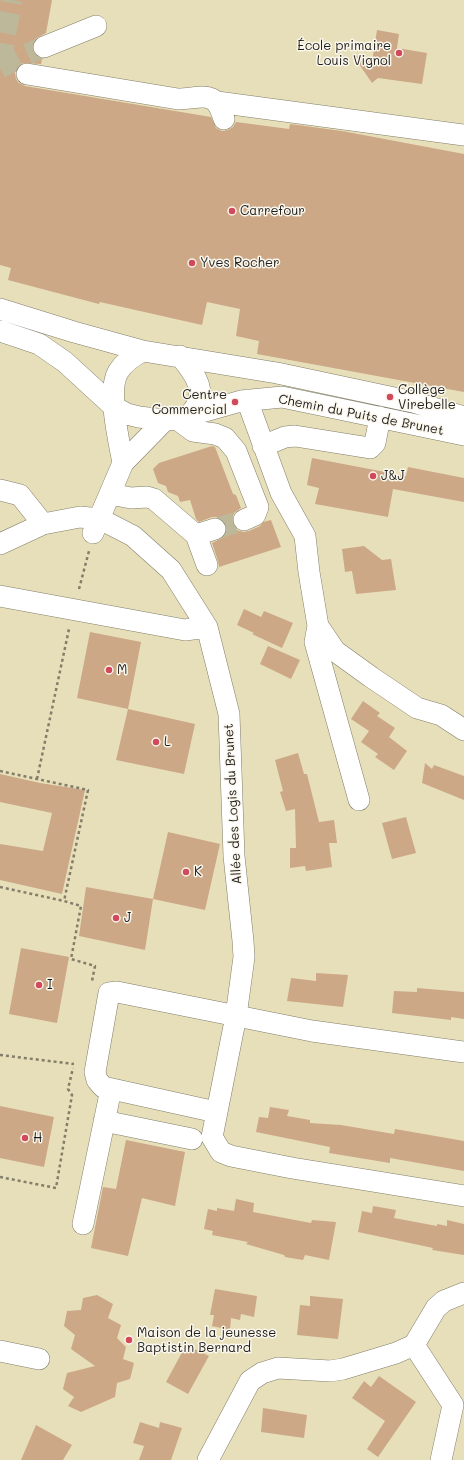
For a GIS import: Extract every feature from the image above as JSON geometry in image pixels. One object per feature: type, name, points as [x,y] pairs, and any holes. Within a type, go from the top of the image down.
[{"type":"street","points":[[44,47],[96,26]]},
{"type":"street","points":[[27,74],[178,99],[203,97],[220,111],[391,132],[464,135]]},
{"type":"street","name":"Chemin du Puits de Brunet","points":[[0,309],[74,332],[143,350],[277,372],[413,402],[464,417]]},
{"type":"street","name":"Chemin du Puits de Brunet","points":[[0,331],[39,344],[65,362],[114,407],[127,414],[139,417],[176,418],[235,402],[282,397],[464,435]]},
{"type":"street","points":[[123,463],[114,407],[114,383],[117,373],[124,364],[143,350]]},
{"type":"street","points":[[97,526],[123,463],[176,418],[194,410],[198,403],[200,394],[198,383],[180,356]]},
{"type":"street","points":[[247,400],[281,493],[305,536],[318,626],[315,642],[359,800]]},
{"type":"street","points":[[263,446],[285,437],[295,436],[370,448],[375,443],[380,417]]},
{"type":"street","points":[[176,418],[193,431],[215,434],[225,438],[236,451],[258,507],[255,514],[244,520]]},
{"type":"street","points":[[0,490],[20,495],[43,524]]},
{"type":"street","points":[[110,494],[131,498],[147,497],[154,499],[206,532],[207,565]]},
{"type":"street","name":"Allée des Logis du Brunet","points":[[0,544],[43,524],[80,517],[97,526],[133,536],[170,570],[207,627],[228,714],[234,856],[244,941],[244,957],[236,1016],[212,1137],[220,1152],[231,1156],[464,1196]]},
{"type":"street","points":[[0,596],[186,630],[207,627]]},
{"type":"street","points":[[318,626],[335,651],[365,673],[417,708],[442,715],[464,730]]},
{"type":"street","points":[[216,1112],[111,1089],[100,1084],[97,1080],[95,1072],[109,993],[117,992],[312,1030],[464,1052]]},
{"type":"street","points":[[83,1224],[111,1089]]},
{"type":"street","points":[[104,1121],[140,1136],[192,1139]]},
{"type":"street","points":[[208,1460],[250,1381],[262,1373],[278,1368],[330,1371],[344,1369],[396,1353],[414,1345],[436,1308],[444,1301],[464,1293]]},
{"type":"street","points":[[414,1345],[453,1405],[440,1460]]},
{"type":"street","points":[[0,1351],[39,1359]]},
{"type":"path","points":[[37,779],[74,609],[97,526]]},
{"type":"path","points":[[0,772],[88,790],[64,901]]},
{"type":"path","points":[[0,887],[81,906],[71,959],[95,966],[92,981]]},
{"type":"path","points":[[0,1055],[74,1064]]},
{"type":"path","points":[[0,1177],[56,1188],[72,1095],[68,1089],[76,1057]]},
{"type":"building","name":"Carrefour","points":[[0,0],[52,0],[46,33],[35,39],[32,45],[33,52],[36,56],[42,59],[41,64],[23,63],[18,66],[15,72],[16,79],[19,83],[25,86],[211,117],[216,128],[222,131],[233,127],[236,122],[289,129],[290,124],[342,131],[464,154],[464,392],[257,354],[259,341],[236,336],[240,309],[207,302],[202,325],[100,302],[99,304],[8,280],[11,268],[0,265]]},
{"type":"building","points":[[377,30],[399,34],[397,48],[427,53],[422,84],[378,78],[372,83],[352,54],[372,62]]},
{"type":"building","points":[[212,446],[215,447],[233,494],[236,495],[241,508],[234,513],[232,519],[233,525],[237,530],[243,532],[249,531],[260,526],[263,522],[271,520],[281,547],[219,567],[212,543],[224,537],[227,531],[227,526],[223,520],[218,517],[212,517],[199,522],[196,519],[190,500],[180,502],[178,496],[168,492],[166,486],[158,483],[153,469],[159,463]]},
{"type":"building","points":[[312,458],[406,476],[408,467],[464,478],[464,502],[393,489],[388,517],[315,504],[319,488],[307,485]]},
{"type":"building","points":[[364,546],[382,560],[391,559],[396,590],[356,594],[352,571],[345,572],[342,549]]},
{"type":"building","points":[[244,609],[261,617],[264,611],[293,623],[282,648],[237,625]]},
{"type":"building","name":"M","points":[[90,632],[141,642],[128,709],[77,698]]},
{"type":"building","points":[[268,646],[300,660],[291,679],[260,664]]},
{"type":"building","points":[[363,701],[380,713],[377,716],[395,728],[389,737],[407,751],[394,770],[375,757],[378,754],[361,742],[369,731],[351,719]]},
{"type":"building","name":"L","points":[[128,709],[195,724],[184,774],[116,760]]},
{"type":"building","points":[[298,753],[304,774],[307,774],[319,822],[334,820],[337,843],[329,843],[332,867],[306,871],[305,866],[290,868],[290,848],[296,848],[295,809],[286,811],[280,792],[283,791],[275,760]]},
{"type":"building","points":[[425,763],[432,769],[434,765],[464,776],[464,800],[422,783]]},
{"type":"building","points":[[0,774],[40,783],[85,790],[62,894],[0,880],[0,844],[43,851],[52,813],[0,802]]},
{"type":"building","points":[[406,817],[416,853],[392,859],[382,823]]},
{"type":"building","name":"K","points":[[168,832],[220,844],[205,910],[153,899]]},
{"type":"building","name":"J","points":[[86,887],[153,899],[145,950],[79,936]]},
{"type":"building","name":"I","points":[[21,948],[69,957],[57,1023],[9,1014]]},
{"type":"building","points":[[316,973],[348,975],[343,1007],[287,1001],[291,978],[316,981]]},
{"type":"building","points":[[417,988],[464,992],[464,1019],[451,1017],[451,1020],[392,1013],[394,991],[417,992]]},
{"type":"building","name":"H","points":[[0,1106],[54,1117],[44,1167],[0,1158]]},
{"type":"building","points":[[270,1107],[289,1110],[287,1116],[310,1120],[310,1123],[341,1125],[394,1134],[395,1129],[464,1141],[464,1171],[390,1158],[390,1163],[329,1153],[330,1147],[256,1132],[259,1117],[268,1118]]},
{"type":"building","points":[[126,1140],[185,1152],[175,1206],[142,1198],[128,1256],[91,1248],[103,1187],[116,1189]]},
{"type":"building","points":[[236,1199],[254,1203],[253,1212],[311,1223],[312,1220],[336,1222],[329,1260],[305,1255],[303,1260],[285,1257],[284,1255],[246,1244],[248,1242],[212,1235],[213,1231],[204,1229],[208,1209],[217,1211],[217,1208],[234,1211]]},
{"type":"building","points":[[373,1206],[396,1210],[394,1218],[437,1226],[437,1224],[447,1226],[447,1220],[464,1224],[464,1255],[432,1250],[433,1248],[358,1232],[362,1211],[372,1213]]},
{"type":"building","points":[[215,1289],[257,1296],[254,1317],[241,1314],[240,1320],[231,1318],[230,1330],[212,1326],[214,1315],[210,1315]]},
{"type":"building","points":[[97,1295],[113,1304],[108,1318],[121,1325],[117,1338],[126,1347],[123,1359],[134,1363],[130,1379],[117,1383],[115,1397],[81,1412],[68,1406],[74,1397],[63,1389],[67,1373],[95,1366],[71,1349],[75,1335],[64,1326],[67,1311],[81,1310],[83,1298]]},
{"type":"building","points":[[310,1296],[343,1299],[338,1339],[297,1335],[300,1305],[310,1306]]},
{"type":"building","points":[[186,1345],[209,1356],[188,1394],[166,1382]]},
{"type":"building","points":[[379,1376],[416,1402],[378,1457],[367,1449],[385,1421],[352,1398],[364,1381],[371,1387]]},
{"type":"building","points":[[263,1408],[307,1415],[304,1438],[261,1432]]},
{"type":"building","points":[[140,1422],[159,1428],[160,1422],[182,1428],[171,1460],[139,1460],[144,1446],[133,1443]]},
{"type":"building","points":[[36,1425],[72,1445],[63,1460],[21,1460]]},
{"type":"tunnel","points":[[0,64],[12,0]]},
{"type":"tunnel","points":[[0,68],[44,47]]},
{"type":"tunnel","points":[[215,529],[244,520]]},
{"type":"place","name":"École primaire Louis Vignol","points":[[399,53]]},
{"type":"place","name":"Carrefour","points":[[232,211]]},
{"type":"place","name":"Yves Rocher","points":[[192,263]]},
{"type":"place","name":"Collège Virebelle","points":[[390,397]]},
{"type":"place","name":"Centre Commercial","points":[[235,402]]},
{"type":"place","name":"J&J","points":[[373,476]]},
{"type":"place","name":"M","points":[[109,670]]},
{"type":"place","name":"L","points":[[156,742]]},
{"type":"place","name":"K","points":[[186,872]]},
{"type":"place","name":"J","points":[[116,918]]},
{"type":"place","name":"I","points":[[39,985]]},
{"type":"place","name":"H","points":[[25,1138]]},
{"type":"place","name":"Maison de la jeunesse Baptistin Bernard","points":[[129,1340]]}]
